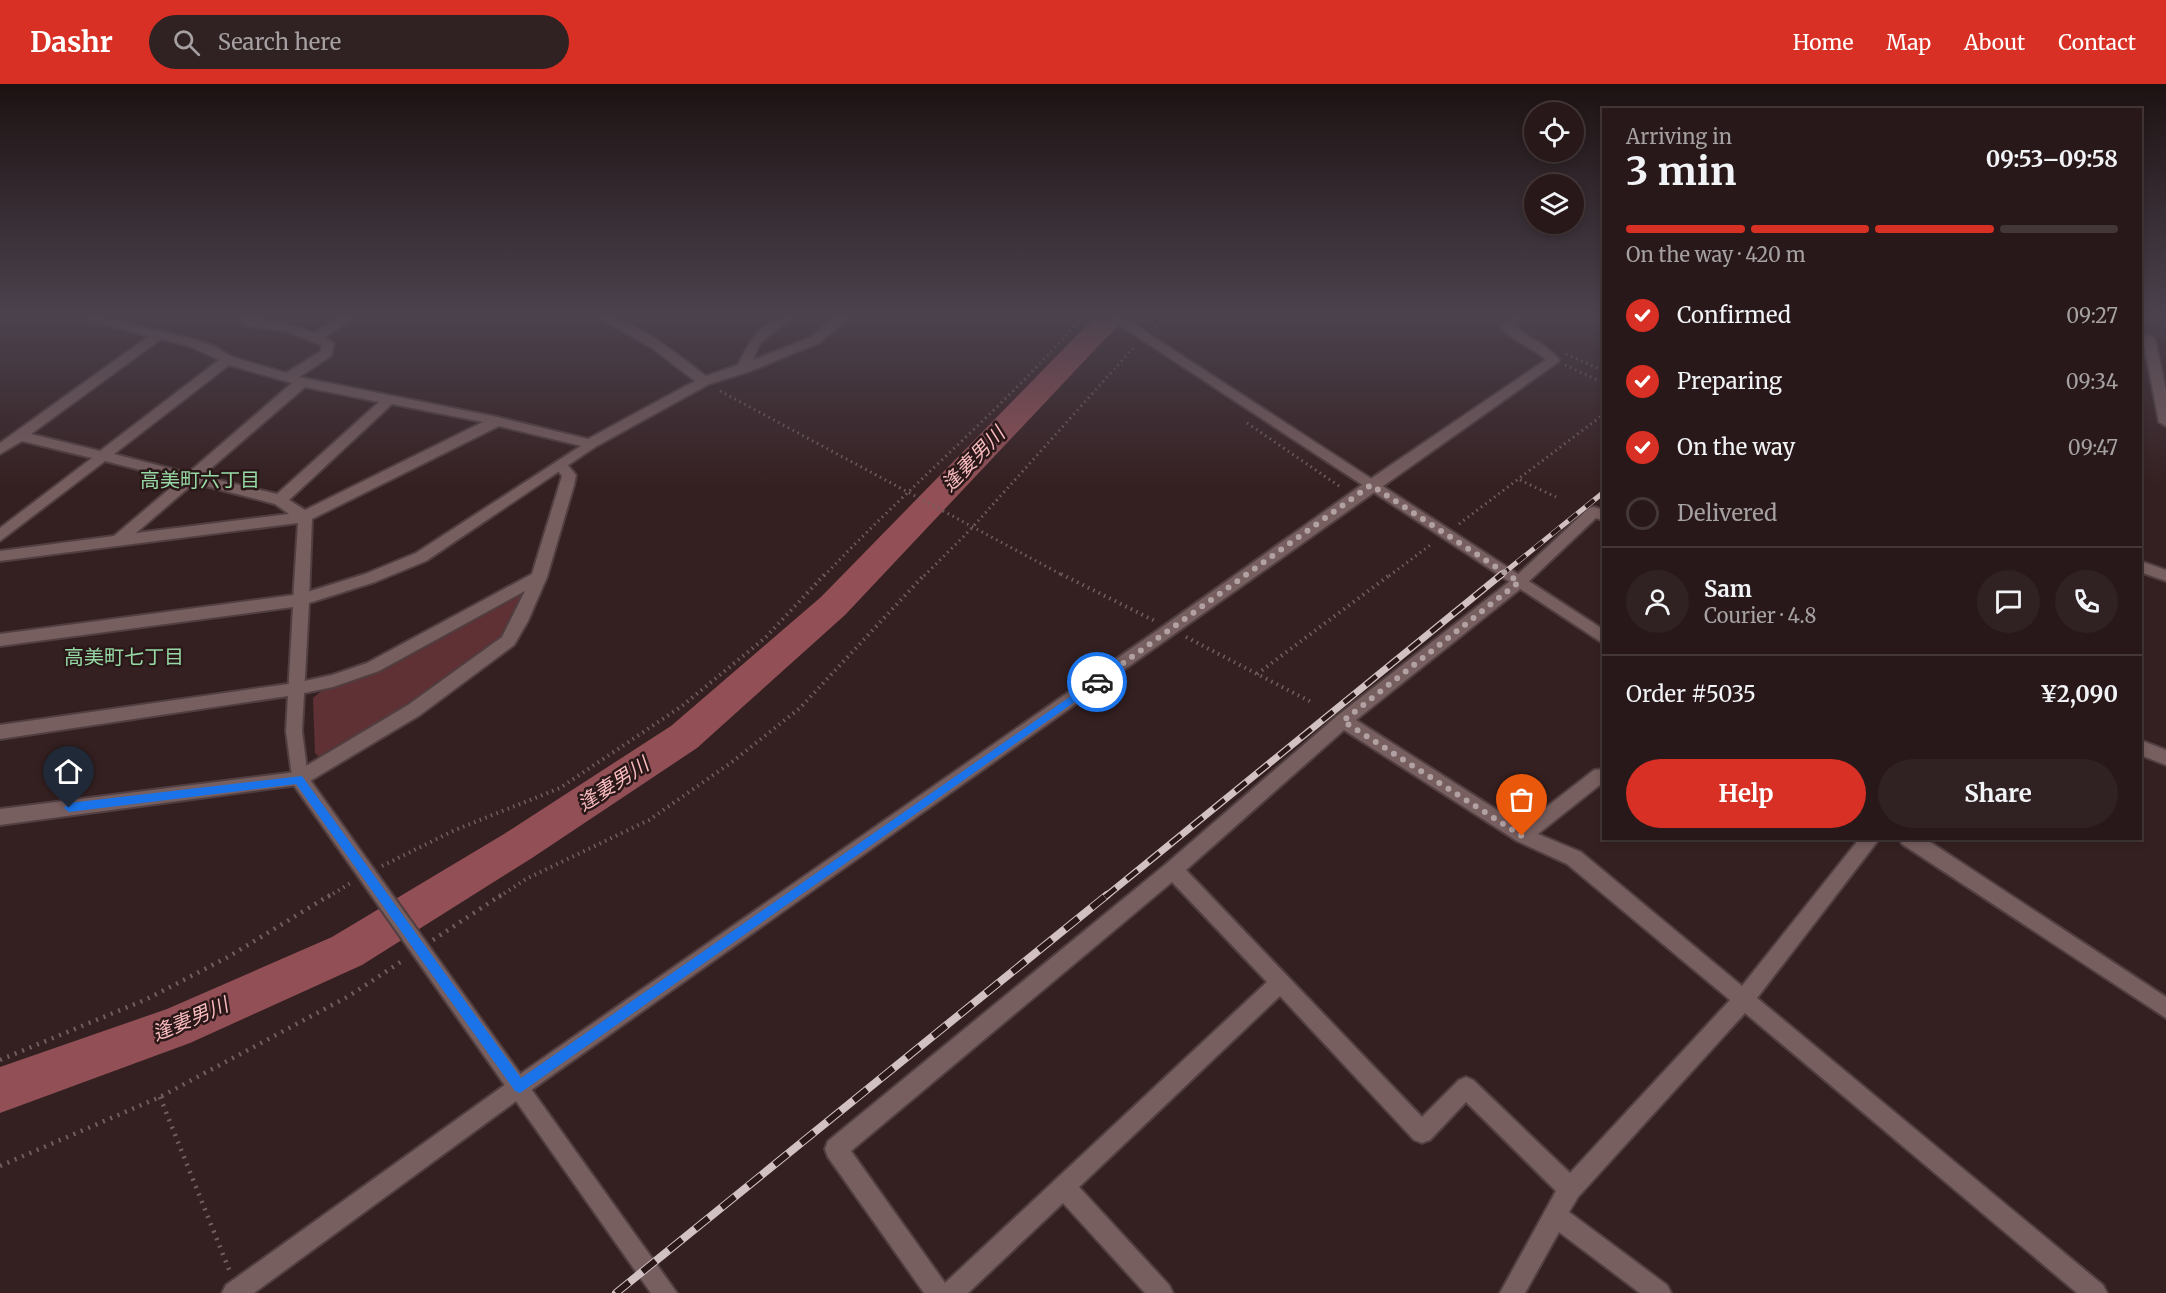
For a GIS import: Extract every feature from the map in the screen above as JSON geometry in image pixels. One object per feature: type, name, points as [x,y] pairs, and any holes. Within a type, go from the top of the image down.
[{"type":"street","points":[[0,450],[108,372]]},
{"type":"street","points":[[0,536],[211,372]]},
{"type":"street","points":[[269,372],[295,380],[497,421],[590,444]]},
{"type":"street","points":[[119,540],[304,372]]},
{"type":"street","points":[[693,372],[704,381]]},
{"type":"street","points":[[0,640],[301,600],[370,578],[421,557],[561,466],[590,444],[704,381],[732,372]]},
{"type":"street","points":[[1198,372],[1447,533],[1602,637]]},
{"type":"street","points":[[236,1292],[520,1086],[1172,629],[1525,372]]},
{"type":"street","points":[[2154,372],[2166,422]]},
{"type":"street","points":[[280,500],[390,399]]},
{"type":"street","points":[[0,556],[304,518],[497,421]]},
{"type":"street","points":[[21,436],[280,500],[304,518],[306,526],[294,732],[298,779],[520,1086],[665,1293]]},
{"type":"street","points":[[0,816],[298,779],[414,710],[508,641],[520,621],[539,577],[569,475],[561,466]]},
{"type":"street","points":[[938,1293],[836,1149],[1173,870],[1343,721],[1519,582],[1594,512],[1602,515]]},
{"type":"street","points":[[2142,567],[2166,576]]},
{"type":"street","points":[[0,732],[295,689],[333,681],[373,667],[539,577]]},
{"type":"street","points":[[1343,721],[1522,836],[1574,858],[2095,1293]]},
{"type":"street","points":[[2142,748],[2166,758]]},
{"type":"street","points":[[1522,836],[1600,775],[1602,776]]},
{"type":"street","points":[[1512,1293],[1570,1189],[1743,1000],[1869,840]]},
{"type":"street","points":[[1911,840],[2166,1008]]},
{"type":"street","points":[[1173,870],[1422,1132],[1466,1087],[1570,1189]]},
{"type":"street","points":[[951,1293],[1280,983]]},
{"type":"street","points":[[1063,1186],[1161,1293]]},
{"type":"street","points":[[1555,1215],[1659,1293]]},
{"type":"path","points":[[0,1060],[147,999],[228,957],[273,928],[455,830],[560,788],[682,706],[765,638],[906,492],[1031,372]]},
{"type":"path","points":[[0,1166],[160,1097],[349,996],[419,946],[526,879],[649,820],[732,762],[800,708],[970,530],[1106,372]]},
{"type":"path","points":[[1583,372],[1602,382]]},
{"type":"path","points":[[704,381],[772,423],[906,492],[966,525],[970,530],[1172,629],[1313,703]]},
{"type":"path","points":[[1257,674],[1520,480],[1602,416]]},
{"type":"path","points":[[1520,480],[1556,497]]},
{"type":"path","points":[[160,1097],[236,1292]]},
{"type":"shaded area","points":[[521,590],[525,595],[504,640],[413,707],[322,760],[315,753],[313,698],[325,688]]},
{"type":"waterway","name":"逢妻男川","points":[[0,1090],[174,1028],[347,951],[518,846],[684,737],[833,606],[1057,372]]},
{"type":"railway","points":[[1500,576],[1602,494]]},
{"type":"railway","points":[[1105,897],[1502,574]]},
{"type":"railway","points":[[616,1293],[1107,895]]},
{"type":"way so far","points":[[1097,682],[1371,485],[1519,582],[1343,721],[1522,836]]},
{"type":"district","name":"高美町六丁目","points":[[200,480]]},
{"type":"district","name":"高美町七丁目","points":[[124,657]]},
{"type":"route","points":[[69,808],[298,779],[520,1086],[1097,682]]}]
